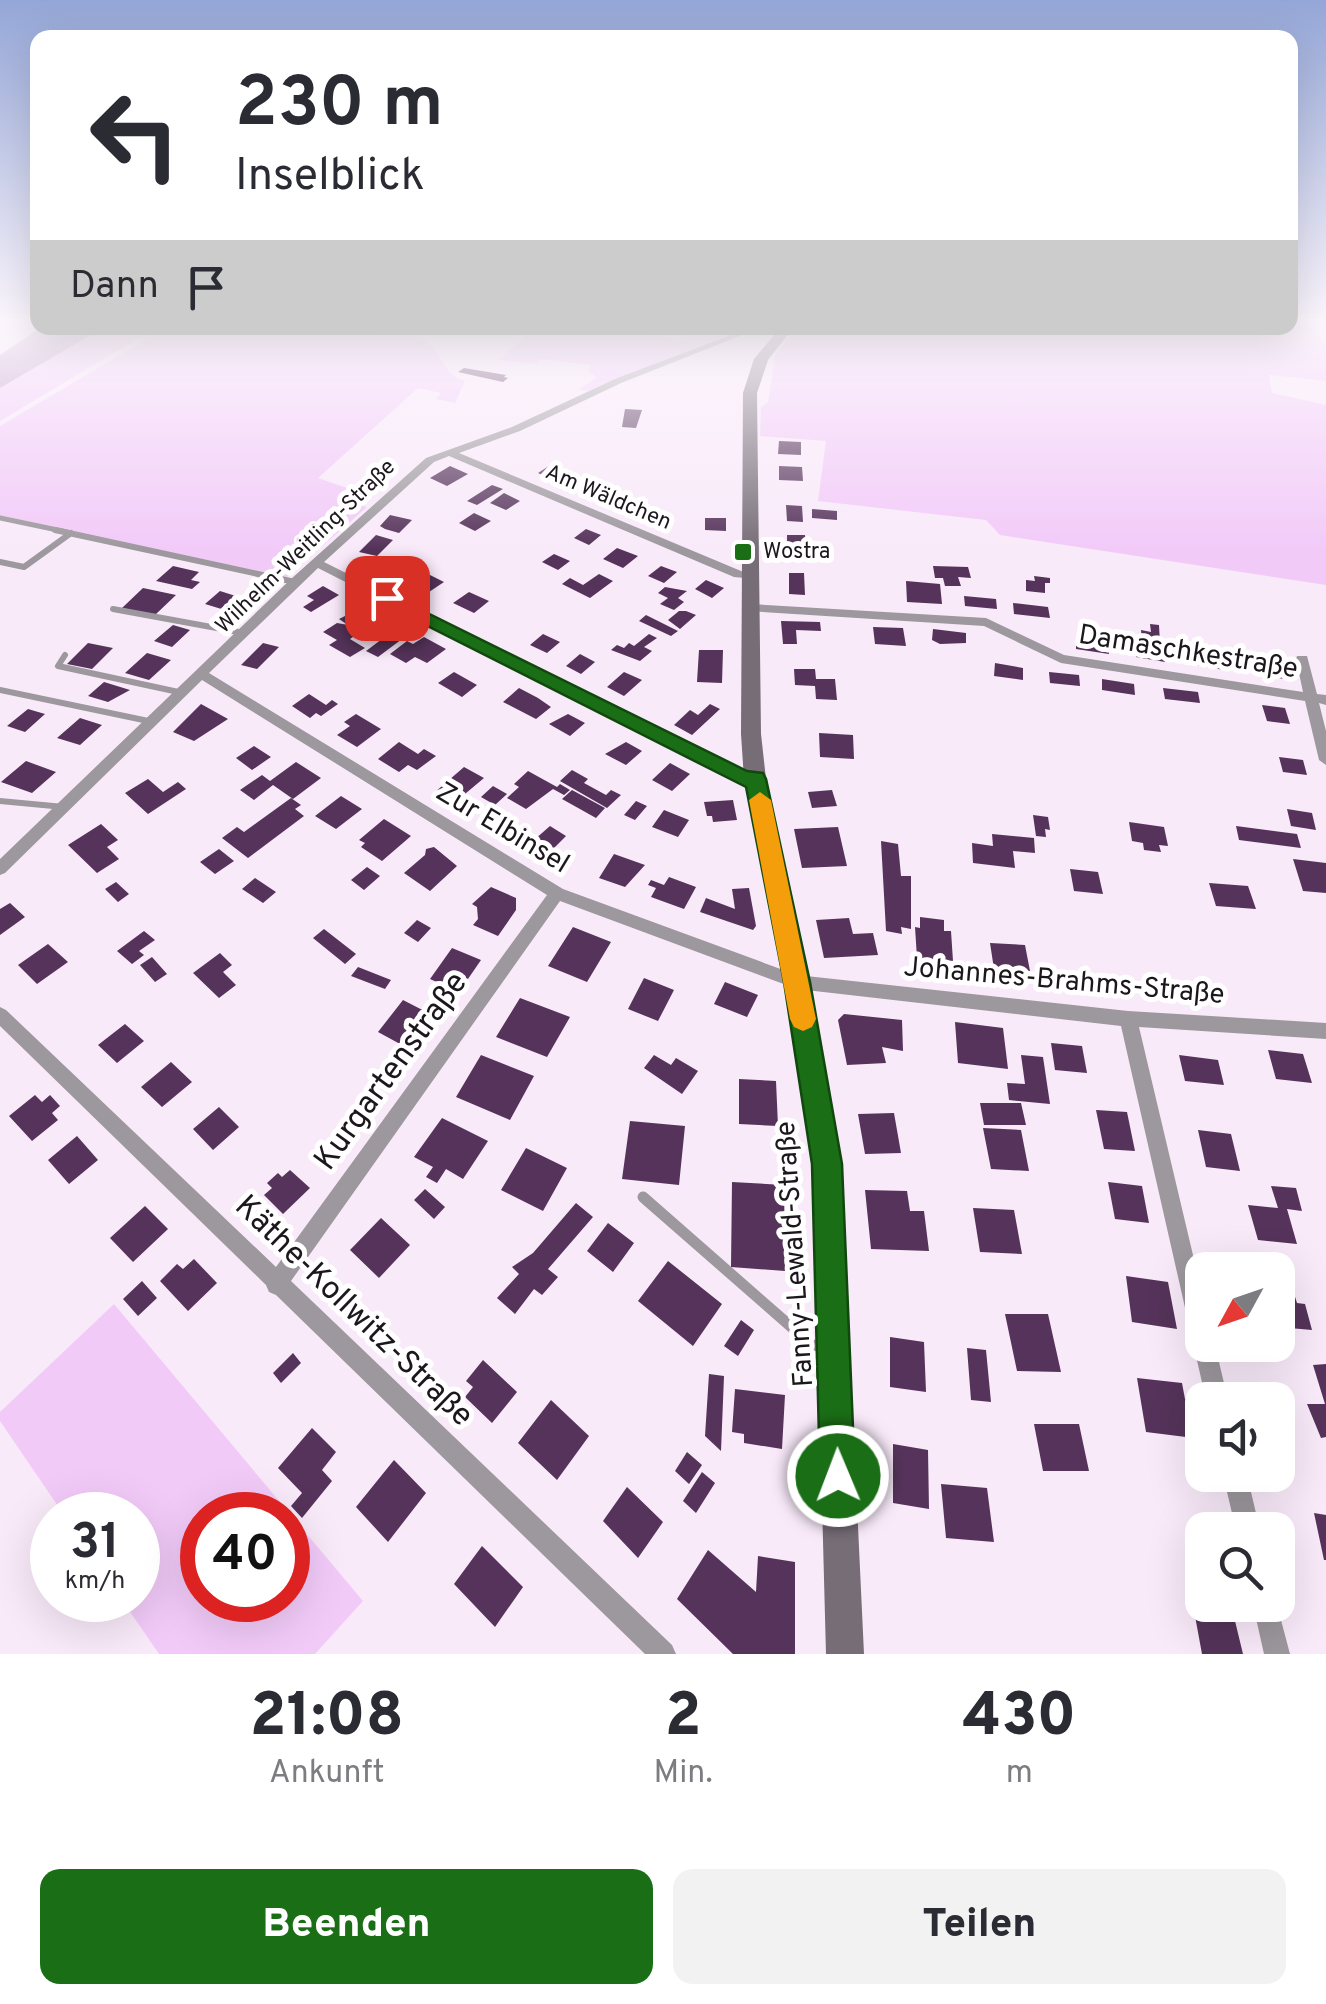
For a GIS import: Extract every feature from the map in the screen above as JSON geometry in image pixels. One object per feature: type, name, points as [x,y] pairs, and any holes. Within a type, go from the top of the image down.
[{"type":"street","name":"Wilhelm-Weitling-Straße","points":[[0,868],[413,472],[430,460],[589,396]]},
{"type":"street","name":"Fanny-Lewald-Straße","points":[[750,396],[751,734],[827,1164],[845,1654]]},
{"type":"street","name":"Am Wäldchen","points":[[450,453],[738,574],[751,576]]},
{"type":"street","points":[[317,563],[744,779],[756,779]]},
{"type":"street","name":"Damaschkestraße","points":[[751,608],[986,622],[1061,659],[1318,699]]},
{"type":"street","points":[[1302,659],[1318,699],[1326,760]]},
{"type":"street","name":"Zur Elbinsel","points":[[202,674],[558,893],[797,982]]},
{"type":"street","name":"Kurgartenstraße","points":[[276,1285],[558,893]]},
{"type":"street","name":"Johannes-Brahms-Straße","points":[[797,982],[1128,1019],[1326,1031]]},
{"type":"street","name":"Käthe-Kollwitz-Straße","points":[[0,1015],[663,1654]]},
{"type":"street","points":[[1128,1019],[1185,1263]]},
{"type":"street","points":[[1269,1622],[1277,1654]]},
{"type":"lane","points":[[0,518],[295,582]]},
{"type":"lane","points":[[0,562],[24,568],[70,533]]},
{"type":"lane","points":[[112,609],[244,633]]},
{"type":"lane","points":[[66,655],[58,666],[184,693]]},
{"type":"lane","points":[[0,690],[154,722]]},
{"type":"lane","points":[[0,801],[64,808]]},
{"type":"lane","points":[[643,1196],[812,1346],[834,1347]]},
{"type":"shaded area","points":[[0,396],[41,396],[0,421]]},
{"type":"shaded area","points":[[51,396],[409,396],[318,478],[350,489],[340,500],[367,507],[287,577],[0,516],[0,426]]},
{"type":"shaded area","points":[[438,396],[458,396],[455,403],[436,399]]},
{"type":"shaded area","points":[[769,396],[1286,396],[1326,405],[1326,585],[1000,535],[986,520],[818,501],[826,441],[760,436],[761,407]]},
{"type":"shaded area","points":[[114,1304],[272,1492],[180,1492],[180,1622],[310,1622],[310,1538],[363,1601],[315,1654],[159,1654],[137,1622],[160,1622],[160,1492],[48,1492],[0,1421],[0,1412]]},
{"type":"building","points":[[625,409],[642,410],[636,428],[622,427]]},
{"type":"building","points":[[779,441],[801,442],[801,455],[778,454]]},
{"type":"building","points":[[552,464],[568,471],[553,480],[538,473]]},
{"type":"building","points":[[450,466],[468,474],[447,486],[430,478]]},
{"type":"building","points":[[779,466],[802,467],[803,481],[779,480]]},
{"type":"building","points":[[492,485],[503,489],[477,505],[467,501]]},
{"type":"building","points":[[504,493],[520,501],[506,510],[490,503]]},
{"type":"building","points":[[786,505],[802,506],[803,522],[787,521]]},
{"type":"building","points":[[645,509],[669,519],[660,526],[636,515]]},
{"type":"building","points":[[812,509],[837,511],[837,520],[812,518]]},
{"type":"building","points":[[474,513],[491,521],[475,531],[459,523]]},
{"type":"building","points":[[390,515],[412,520],[399,533],[380,526]]},
{"type":"building","points":[[705,518],[726,518],[726,531],[705,530]]},
{"type":"building","points":[[586,529],[601,535],[589,545],[574,538]]},
{"type":"building","points":[[376,535],[393,540],[377,556],[359,552]]},
{"type":"building","points":[[787,535],[805,535],[806,552],[787,552]]},
{"type":"building","points":[[617,548],[638,556],[623,568],[603,559]]},
{"type":"building","points":[[554,554],[570,561],[558,570],[542,562]]},
{"type":"building","points":[[391,557],[410,565],[393,577],[374,568]]},
{"type":"building","points":[[173,566],[199,572],[191,580],[200,582],[192,589],[156,581]]},
{"type":"building","points":[[661,566],[677,572],[664,583],[648,576]]},
{"type":"building","points":[[933,566],[968,567],[971,578],[958,577],[961,586],[945,586],[943,578],[935,578]]},
{"type":"building","points":[[426,573],[444,582],[426,594],[409,584]]},
{"type":"building","points":[[789,573],[804,573],[805,595],[789,594]]},
{"type":"building","points":[[599,574],[613,581],[590,598],[562,584],[570,578],[583,585]]},
{"type":"building","points":[[1034,576],[1050,578],[1050,583],[1045,583],[1045,593],[1026,591],[1026,580],[1035,581]]},
{"type":"building","points":[[706,580],[724,588],[712,598],[695,589]]},
{"type":"building","points":[[906,581],[940,584],[942,604],[907,602]]},
{"type":"building","points":[[323,586],[339,595],[311,612],[303,607],[314,600],[307,596]]},
{"type":"building","points":[[665,587],[687,591],[678,598],[684,602],[674,610],[660,604],[668,598],[658,593]]},
{"type":"building","points":[[143,588],[176,595],[155,615],[122,608]]},
{"type":"building","points":[[220,591],[242,598],[228,611],[205,604]]},
{"type":"building","points":[[469,592],[489,601],[474,613],[453,603]]},
{"type":"building","points":[[964,596],[996,599],[997,609],[965,606]]},
{"type":"building","points":[[1013,603],[1048,607],[1050,618],[1014,614]]},
{"type":"building","points":[[679,611],[696,615],[680,629],[668,620]]},
{"type":"building","points":[[646,615],[678,631],[671,636],[639,621]]},
{"type":"building","points":[[345,616],[353,620],[360,616],[373,623],[350,639],[365,648],[350,657],[329,645],[337,640],[323,632],[337,623],[348,625],[339,619]]},
{"type":"building","points":[[781,621],[820,622],[821,631],[796,630],[797,644],[783,644]]},
{"type":"building","points":[[1150,624],[1159,625],[1160,644],[1142,641],[1141,630],[1151,632]]},
{"type":"building","points":[[173,625],[190,630],[172,647],[154,641]]},
{"type":"building","points":[[873,627],[903,628],[906,646],[875,644]]},
{"type":"building","points":[[933,629],[966,633],[966,643],[940,644],[932,640]]},
{"type":"building","points":[[390,633],[402,639],[378,657],[366,651]]},
{"type":"building","points":[[543,634],[560,642],[547,653],[530,645]]},
{"type":"building","points":[[649,634],[657,638],[644,647],[652,651],[640,661],[611,650],[617,645],[634,646]]},
{"type":"building","points":[[424,637],[446,649],[427,663],[415,657],[406,663],[390,654],[407,641],[413,644]]},
{"type":"building","points":[[1076,638],[1108,643],[1109,654],[1076,649]]},
{"type":"building","points":[[88,643],[113,648],[92,669],[67,664]]},
{"type":"building","points":[[263,643],[279,647],[257,669],[241,665]]},
{"type":"building","points":[[1142,644],[1164,651],[1165,662],[1136,657],[1135,647],[1143,648]]},
{"type":"building","points":[[699,650],[723,650],[722,683],[697,682]]},
{"type":"building","points":[[147,653],[171,660],[149,680],[125,673]]},
{"type":"building","points":[[580,654],[595,662],[581,674],[566,666]]},
{"type":"building","points":[[1192,655],[1224,660],[1225,670],[1193,665]]},
{"type":"building","points":[[995,663],[1023,668],[1023,680],[994,676]]},
{"type":"building","points":[[1255,665],[1288,671],[1290,680],[1256,674]]},
{"type":"building","points":[[794,669],[815,669],[816,679],[835,679],[837,700],[816,699],[815,686],[795,685]]},
{"type":"building","points":[[454,672],[477,685],[462,697],[438,683]]},
{"type":"building","points":[[624,672],[642,680],[624,696],[607,687]]},
{"type":"building","points":[[1049,672],[1079,675],[1080,686],[1050,683]]},
{"type":"building","points":[[1102,679],[1134,684],[1135,695],[1102,690]]},
{"type":"building","points":[[104,682],[130,690],[108,702],[88,696]]},
{"type":"building","points":[[519,688],[551,707],[536,719],[503,702]]},
{"type":"building","points":[[1163,688],[1198,692],[1200,703],[1165,699]]},
{"type":"building","points":[[309,694],[326,705],[332,700],[338,704],[321,716],[316,713],[310,718],[292,706]]},
{"type":"building","points":[[201,704],[228,719],[194,741],[173,732]]},
{"type":"building","points":[[710,704],[720,709],[692,735],[674,725],[690,710],[698,715]]},
{"type":"building","points":[[1262,705],[1285,708],[1290,724],[1267,721]]},
{"type":"building","points":[[28,709],[45,714],[25,732],[7,726]]},
{"type":"building","points":[[356,714],[381,729],[357,747],[337,735],[350,726],[344,722]]},
{"type":"building","points":[[568,714],[585,723],[570,736],[549,724]]},
{"type":"building","points":[[80,718],[102,725],[80,745],[57,738]]},
{"type":"building","points":[[819,733],[853,735],[854,759],[820,757]]},
{"type":"building","points":[[399,742],[418,754],[424,749],[436,756],[417,770],[408,765],[399,772],[378,759]]},
{"type":"building","points":[[626,742],[642,751],[626,765],[605,754]]},
{"type":"building","points":[[254,746],[271,757],[252,770],[236,758]]},
{"type":"building","points":[[1279,757],[1303,760],[1307,775],[1283,772]]},
{"type":"building","points":[[26,761],[56,772],[32,793],[1,782]]},
{"type":"building","points":[[296,762],[321,778],[293,799],[273,785],[254,800],[240,790],[262,775],[270,781]]},
{"type":"building","points":[[670,763],[690,774],[672,791],[652,780]]},
{"type":"building","points":[[464,767],[484,778],[453,804],[434,793]]},
{"type":"building","points":[[572,770],[588,779],[584,783],[606,795],[611,790],[621,795],[607,808],[560,781]]},
{"type":"building","points":[[528,771],[570,790],[564,795],[553,789],[526,809],[507,798],[519,787],[514,784]]},
{"type":"building","points":[[148,779],[163,792],[178,782],[186,789],[148,814],[125,793]]},
{"type":"building","points":[[493,786],[507,794],[495,805],[481,797]]},
{"type":"building","points":[[572,790],[605,808],[596,818],[562,799]]},
{"type":"building","points":[[832,790],[837,806],[812,808],[808,792]]},
{"type":"building","points":[[341,796],[362,809],[336,829],[315,816]]},
{"type":"building","points":[[291,798],[301,805],[295,809],[304,816],[248,858],[222,838],[237,827],[244,832]]},
{"type":"building","points":[[733,800],[737,820],[713,822],[712,816],[707,816],[704,802]]},
{"type":"building","points":[[636,801],[647,806],[635,820],[624,815]]},
{"type":"building","points":[[1287,809],[1312,813],[1316,830],[1291,826]]},
{"type":"building","points":[[664,810],[689,820],[678,837],[652,827]]},
{"type":"building","points":[[1033,815],[1048,817],[1050,830],[1045,829],[1046,837],[1036,836]]},
{"type":"building","points":[[384,819],[411,836],[382,861],[361,847],[365,843],[359,840]]},
{"type":"building","points":[[1129,822],[1164,827],[1168,846],[1159,845],[1161,852],[1144,850],[1143,843],[1132,841]]},
{"type":"building","points":[[101,824],[118,840],[107,847],[119,859],[97,873],[68,845]]},
{"type":"building","points":[[550,826],[566,836],[551,851],[534,840]]},
{"type":"building","points":[[1236,826],[1297,834],[1301,848],[1239,840]]},
{"type":"building","points":[[838,827],[847,866],[802,868],[794,829]]},
{"type":"building","points":[[992,834],[1034,838],[1035,853],[1013,851],[1015,868],[973,863],[972,843],[993,846]]},
{"type":"building","points":[[881,841],[898,844],[901,876],[911,876],[911,929],[901,927],[902,934],[886,931]]},
{"type":"building","points":[[434,847],[457,866],[430,891],[404,873],[425,855],[426,849]]},
{"type":"building","points":[[219,849],[234,861],[215,874],[200,862]]},
{"type":"building","points":[[614,854],[645,865],[625,887],[599,878]]},
{"type":"building","points":[[1293,859],[1326,863],[1326,893],[1303,891]]},
{"type":"building","points":[[367,867],[380,876],[364,890],[351,880]]},
{"type":"building","points":[[1070,869],[1098,872],[1103,894],[1074,891]]},
{"type":"building","points":[[669,877],[696,887],[684,909],[651,897],[656,888],[648,885],[651,880],[664,885]]},
{"type":"building","points":[[255,878],[276,892],[263,903],[242,889]]},
{"type":"building","points":[[116,882],[129,894],[118,902],[105,889]]},
{"type":"building","points":[[1209,883],[1248,886],[1256,909],[1216,906]]},
{"type":"building","points":[[491,887],[516,898],[516,910],[498,936],[473,925],[478,919],[477,907],[472,904]]},
{"type":"building","points":[[749,888],[756,926],[753,930],[700,912],[706,898],[735,909],[732,889]]},
{"type":"building","points":[[10,903],[25,917],[0,935],[0,909]]},
{"type":"building","points":[[920,917],[944,920],[944,931],[951,931],[953,961],[946,960],[946,967],[925,965],[924,959],[917,958],[915,927],[920,928]]},
{"type":"building","points":[[849,918],[853,934],[873,933],[878,955],[824,958],[816,920]]},
{"type":"building","points":[[417,920],[431,928],[418,942],[404,933]]},
{"type":"building","points":[[573,927],[611,942],[587,982],[548,966]]},
{"type":"building","points":[[324,929],[356,954],[345,964],[313,938]]},
{"type":"building","points":[[144,931],[155,940],[139,951],[144,955],[132,964],[117,951]]},
{"type":"building","points":[[990,943],[1025,945],[1030,971],[994,969]]},
{"type":"building","points":[[48,944],[68,962],[37,984],[18,965]]},
{"type":"building","points":[[452,948],[481,960],[459,992],[430,979]]},
{"type":"building","points":[[220,953],[232,965],[223,972],[236,985],[219,998],[193,973]]},
{"type":"building","points":[[152,957],[167,974],[155,982],[140,965]]},
{"type":"building","points":[[358,967],[391,980],[385,989],[351,976]]},
{"type":"building","points":[[644,978],[674,990],[658,1021],[628,1009]]},
{"type":"building","points":[[725,982],[758,995],[747,1017],[714,1004]]},
{"type":"building","points":[[520,998],[570,1017],[547,1057],[496,1037]]},
{"type":"building","points":[[403,1000],[438,1018],[413,1051],[378,1032]]},
{"type":"building","points":[[844,1014],[902,1020],[903,1051],[882,1047],[886,1063],[847,1065],[838,1020]]},
{"type":"building","points":[[955,1022],[1003,1028],[1008,1069],[958,1063]]},
{"type":"building","points":[[125,1024],[144,1041],[117,1063],[98,1045]]},
{"type":"building","points":[[1051,1043],[1082,1046],[1087,1073],[1055,1070]]},
{"type":"building","points":[[1268,1050],[1303,1054],[1312,1083],[1276,1079]]},
{"type":"building","points":[[481,1055],[534,1076],[510,1120],[456,1097]]},
{"type":"building","points":[[654,1055],[671,1065],[676,1058],[698,1071],[682,1094],[644,1068]]},
{"type":"building","points":[[1021,1055],[1043,1057],[1050,1104],[1009,1100],[1007,1083],[1025,1084]]},
{"type":"building","points":[[1179,1055],[1218,1060],[1224,1085],[1185,1081]]},
{"type":"building","points":[[171,1062],[192,1082],[162,1107],[141,1087]]},
{"type":"building","points":[[739,1079],[776,1081],[778,1126],[739,1124]]},
{"type":"building","points":[[35,1095],[42,1102],[50,1095],[60,1106],[52,1113],[58,1120],[32,1141],[9,1116]]},
{"type":"building","points":[[980,1103],[1021,1103],[1026,1125],[984,1125]]},
{"type":"building","points":[[219,1107],[239,1127],[213,1150],[193,1129]]},
{"type":"building","points":[[1096,1110],[1127,1112],[1135,1151],[1104,1149]]},
{"type":"building","points":[[894,1113],[901,1153],[865,1154],[858,1114]]},
{"type":"building","points":[[442,1118],[488,1141],[463,1179],[446,1169],[437,1183],[426,1177],[433,1167],[414,1157]]},
{"type":"building","points":[[630,1121],[685,1126],[679,1185],[622,1179]]},
{"type":"building","points":[[983,1128],[1021,1130],[1029,1171],[991,1169]]},
{"type":"building","points":[[1198,1130],[1231,1134],[1240,1171],[1206,1167]]},
{"type":"building","points":[[77,1136],[98,1160],[69,1184],[48,1160]]},
{"type":"building","points":[[526,1148],[567,1168],[543,1211],[501,1190]]},
{"type":"building","points":[[290,1170],[310,1188],[283,1214],[264,1195],[272,1188],[267,1183],[278,1173],[282,1177]]},
{"type":"building","points":[[732,1182],[784,1185],[785,1271],[731,1267]]},
{"type":"building","points":[[1108,1182],[1142,1186],[1149,1223],[1115,1219]]},
{"type":"building","points":[[1271,1186],[1296,1188],[1302,1211],[1287,1209],[1297,1244],[1258,1240],[1248,1205],[1278,1208]]},
{"type":"building","points":[[425,1189],[445,1207],[434,1219],[414,1200]]},
{"type":"building","points":[[865,1190],[907,1191],[910,1211],[924,1211],[929,1251],[871,1249]]},
{"type":"building","points":[[576,1203],[593,1217],[548,1269],[558,1277],[542,1295],[534,1289],[515,1314],[497,1298],[519,1274],[512,1267],[533,1253]]},
{"type":"building","points":[[145,1206],[168,1229],[133,1262],[110,1238]]},
{"type":"building","points":[[973,1208],[1014,1210],[1022,1254],[980,1252]]},
{"type":"building","points":[[381,1218],[410,1245],[379,1278],[350,1250]]},
{"type":"building","points":[[608,1223],[634,1243],[613,1272],[587,1251]]},
{"type":"building","points":[[194,1259],[217,1283],[188,1311],[160,1281],[177,1264],[183,1269]]},
{"type":"building","points":[[668,1261],[722,1304],[693,1346],[638,1301]]},
{"type":"building","points":[[1126,1276],[1168,1282],[1177,1329],[1132,1322]]},
{"type":"building","points":[[142,1281],[157,1298],[138,1316],[123,1299]]},
{"type":"building","points":[[1295,1297],[1297,1303],[1305,1304],[1312,1330],[1295,1328]]},
{"type":"building","points":[[1005,1314],[1048,1314],[1061,1372],[1017,1371]]},
{"type":"building","points":[[741,1320],[754,1330],[738,1356],[724,1346]]},
{"type":"building","points":[[890,1337],[924,1342],[926,1392],[890,1387]]},
{"type":"building","points":[[967,1348],[986,1350],[991,1402],[971,1400]]},
{"type":"building","points":[[293,1353],[301,1363],[281,1383],[273,1373]]},
{"type":"building","points":[[483,1360],[517,1392],[492,1423],[465,1397],[473,1387],[466,1381]]},
{"type":"building","points":[[1326,1364],[1326,1404],[1325,1404],[1313,1365]]},
{"type":"building","points":[[709,1374],[724,1376],[721,1451],[705,1436]]},
{"type":"building","points":[[1137,1378],[1182,1383],[1185,1437],[1146,1432]]},
{"type":"building","points":[[735,1389],[785,1395],[782,1449],[744,1443],[744,1434],[732,1432]]},
{"type":"building","points":[[551,1400],[589,1436],[557,1480],[518,1443]]},
{"type":"building","points":[[1307,1404],[1326,1404],[1326,1437],[1321,1438]]},
{"type":"building","points":[[1034,1424],[1079,1424],[1089,1471],[1043,1471]]},
{"type":"building","points":[[312,1428],[336,1452],[322,1470],[332,1481],[310,1508],[310,1492],[301,1492],[278,1468]]},
{"type":"building","points":[[893,1444],[928,1450],[929,1509],[893,1503]]},
{"type":"building","points":[[687,1452],[702,1465],[689,1484],[675,1471]]},
{"type":"building","points":[[394,1460],[426,1493],[388,1542],[356,1507]]},
{"type":"building","points":[[702,1472],[715,1483],[696,1513],[683,1501]]},
{"type":"building","points":[[941,1484],[987,1488],[994,1542],[946,1538]]},
{"type":"building","points":[[627,1487],[663,1522],[638,1558],[603,1521]]},
{"type":"building","points":[[1314,1513],[1326,1515],[1326,1560],[1324,1560]]},
{"type":"building","points":[[482,1546],[523,1587],[495,1627],[454,1584]]},
{"type":"building","points":[[708,1550],[756,1592],[758,1556],[795,1562],[795,1654],[733,1654],[677,1599]]},
{"type":"building","points":[[1196,1622],[1235,1622],[1243,1654],[1202,1654]]},
{"type":"slow traffic","points":[[760,800],[803,1019]]},
{"type":"place","name":"Wostra","points":[[743,552]]},
{"type":"route","points":[[387,598],[744,779],[756,779],[797,982],[827,1164],[838,1476]]}]
